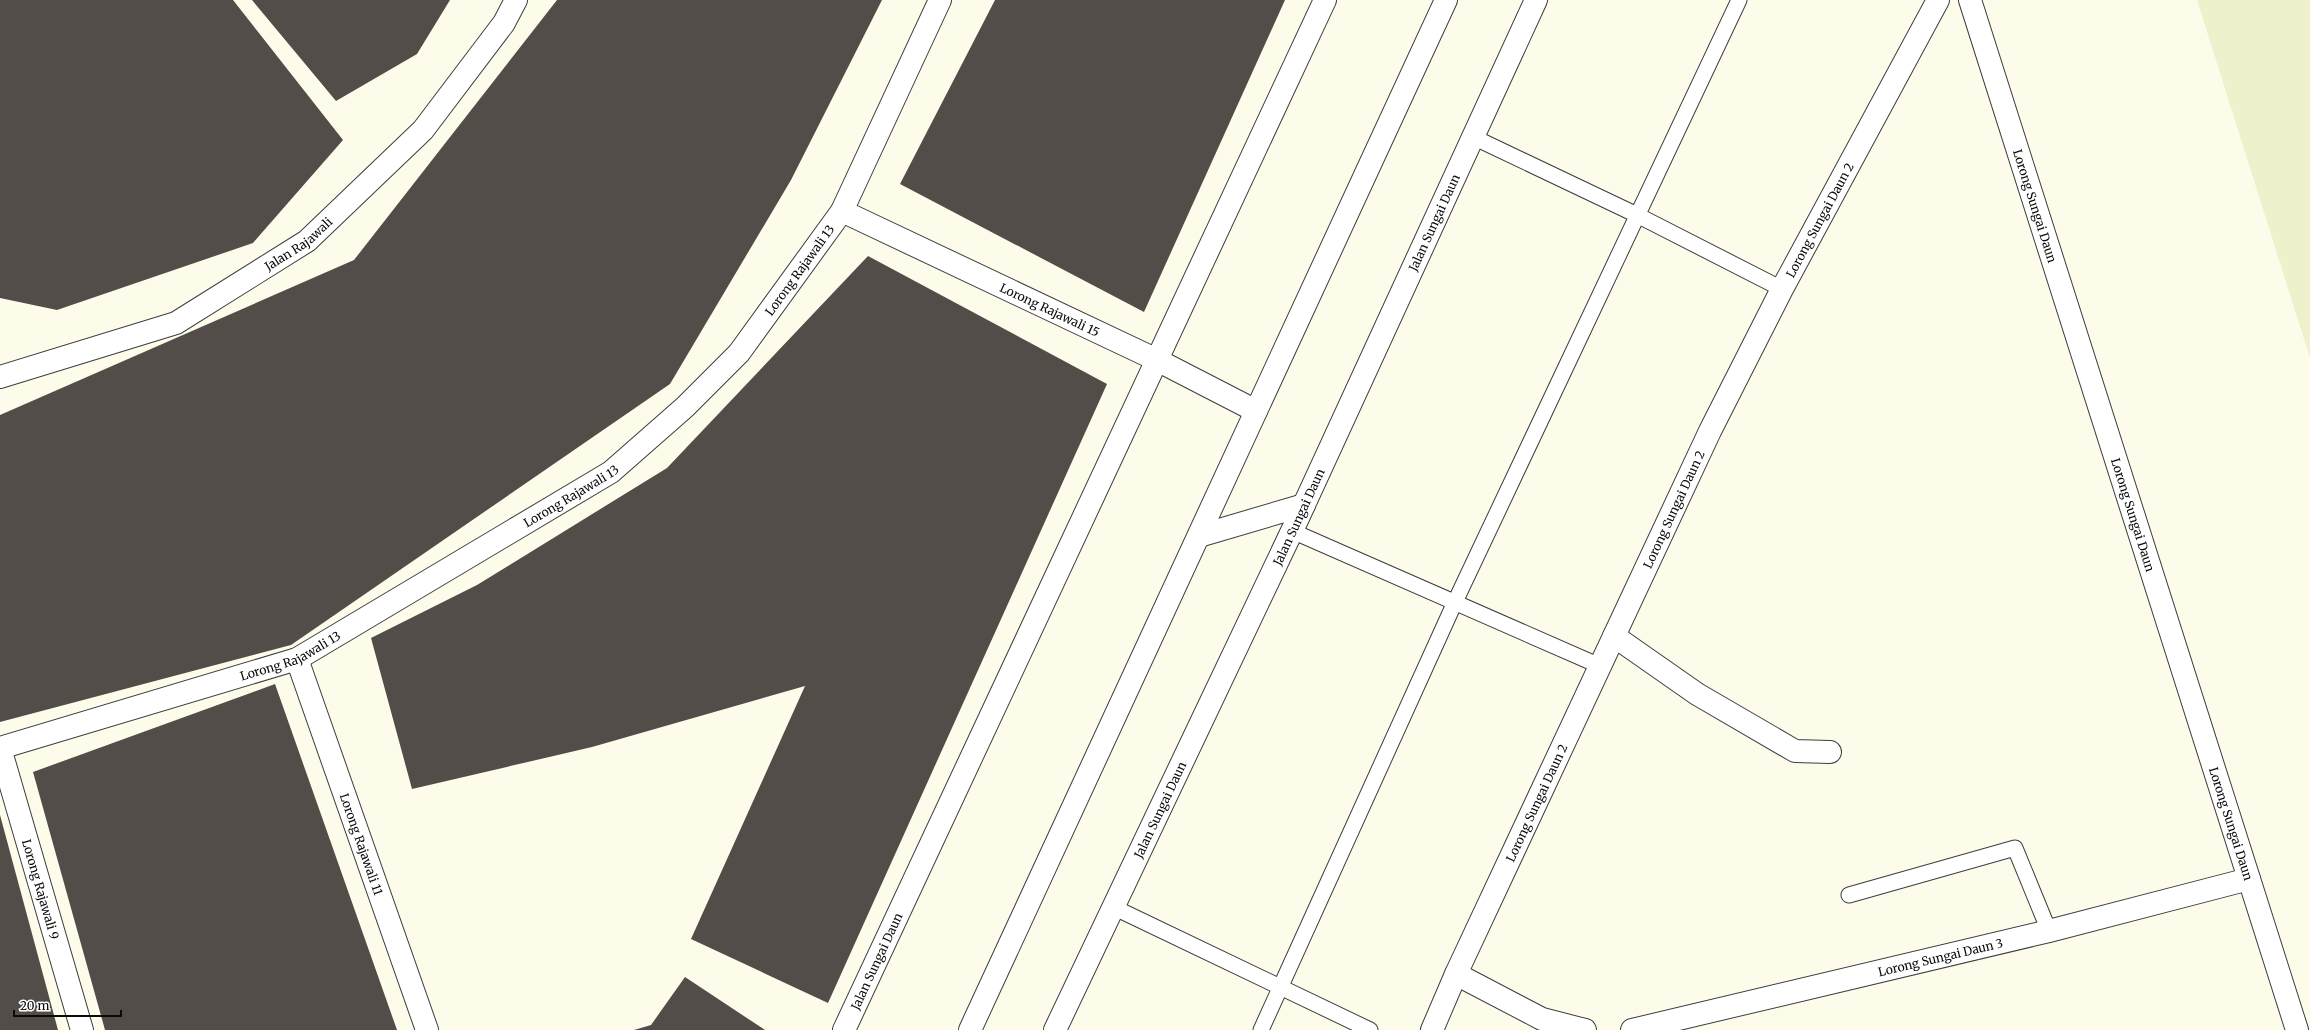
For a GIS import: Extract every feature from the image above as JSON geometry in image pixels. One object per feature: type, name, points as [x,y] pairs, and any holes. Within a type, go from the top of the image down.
[{"type":"street","name":"Jalan Rajawali","points":[[0,377],[176,323],[307,241],[423,130],[504,23],[516,0]]},
{"type":"street","name":"Lorong Rajawali 13","points":[[0,748],[297,659],[611,472],[685,407],[739,352],[842,211],[940,0]]},
{"type":"street","name":"Jalan Sungai Daun","points":[[844,1030],[1325,0]]},
{"type":"street","points":[[970,1030],[1446,0]]},
{"type":"street","name":"Jalan Sungai Daun","points":[[1055,1030],[1292,531],[1536,0]]},
{"type":"street","name":"Lorong Sungai Daun 2","points":[[1432,1030],[1456,974],[1710,431],[1782,289],[1938,0]]},
{"type":"street","name":"Lorong Sungai Daun","points":[[1970,0],[2249,879],[2294,1029]]},
{"type":"street","name":"Lorong Rajawali 15","points":[[842,211],[1157,360],[1256,411]]},
{"type":"street","points":[[1199,536],[1304,505]]},
{"type":"street","points":[[1614,636],[1697,694],[1795,751],[1830,752]]},
{"type":"street","name":"Lorong Rajawali 11","points":[[297,659],[427,1030]]},
{"type":"street","name":"Lorong Rajawali 9","points":[[0,748],[82,1030]]},
{"type":"street","name":"Lorong Sungai Daun 3","points":[[1632,1030],[2049,931],[2249,879]]},
{"type":"street","points":[[1456,974],[1542,1019],[1585,1030]]},
{"type":"lane","points":[[1261,1030],[1455,602],[1739,0]]},
{"type":"lane","points":[[1473,137],[1638,215],[1782,289]]},
{"type":"lane","points":[[1292,531],[1600,666]]},
{"type":"lane","points":[[1850,895],[2015,848],[2049,931]]},
{"type":"lane","points":[[1113,907],[1280,989],[1370,1030]]},
{"type":"green space","points":[[2197,0],[2310,0],[2310,358]]},
{"type":"building","points":[[0,0],[233,0],[343,140],[253,243],[57,310],[0,298]]},
{"type":"building","points":[[252,0],[450,0],[417,54],[336,101]]},
{"type":"building","points":[[557,0],[882,0],[791,180],[670,384],[291,645],[0,722],[0,415],[354,260]]},
{"type":"building","points":[[995,0],[1285,0],[1144,312],[900,184]]},
{"type":"building","points":[[868,256],[1107,384],[828,1003],[691,939],[805,686],[592,747],[412,789],[371,638],[477,585],[667,468]]},
{"type":"building","points":[[275,684],[397,1030],[105,1030],[33,772]]},
{"type":"building","points":[[0,815],[58,1030],[0,1030]]},
{"type":"building","points":[[685,977],[765,1030],[634,1030],[651,1025]]}]
